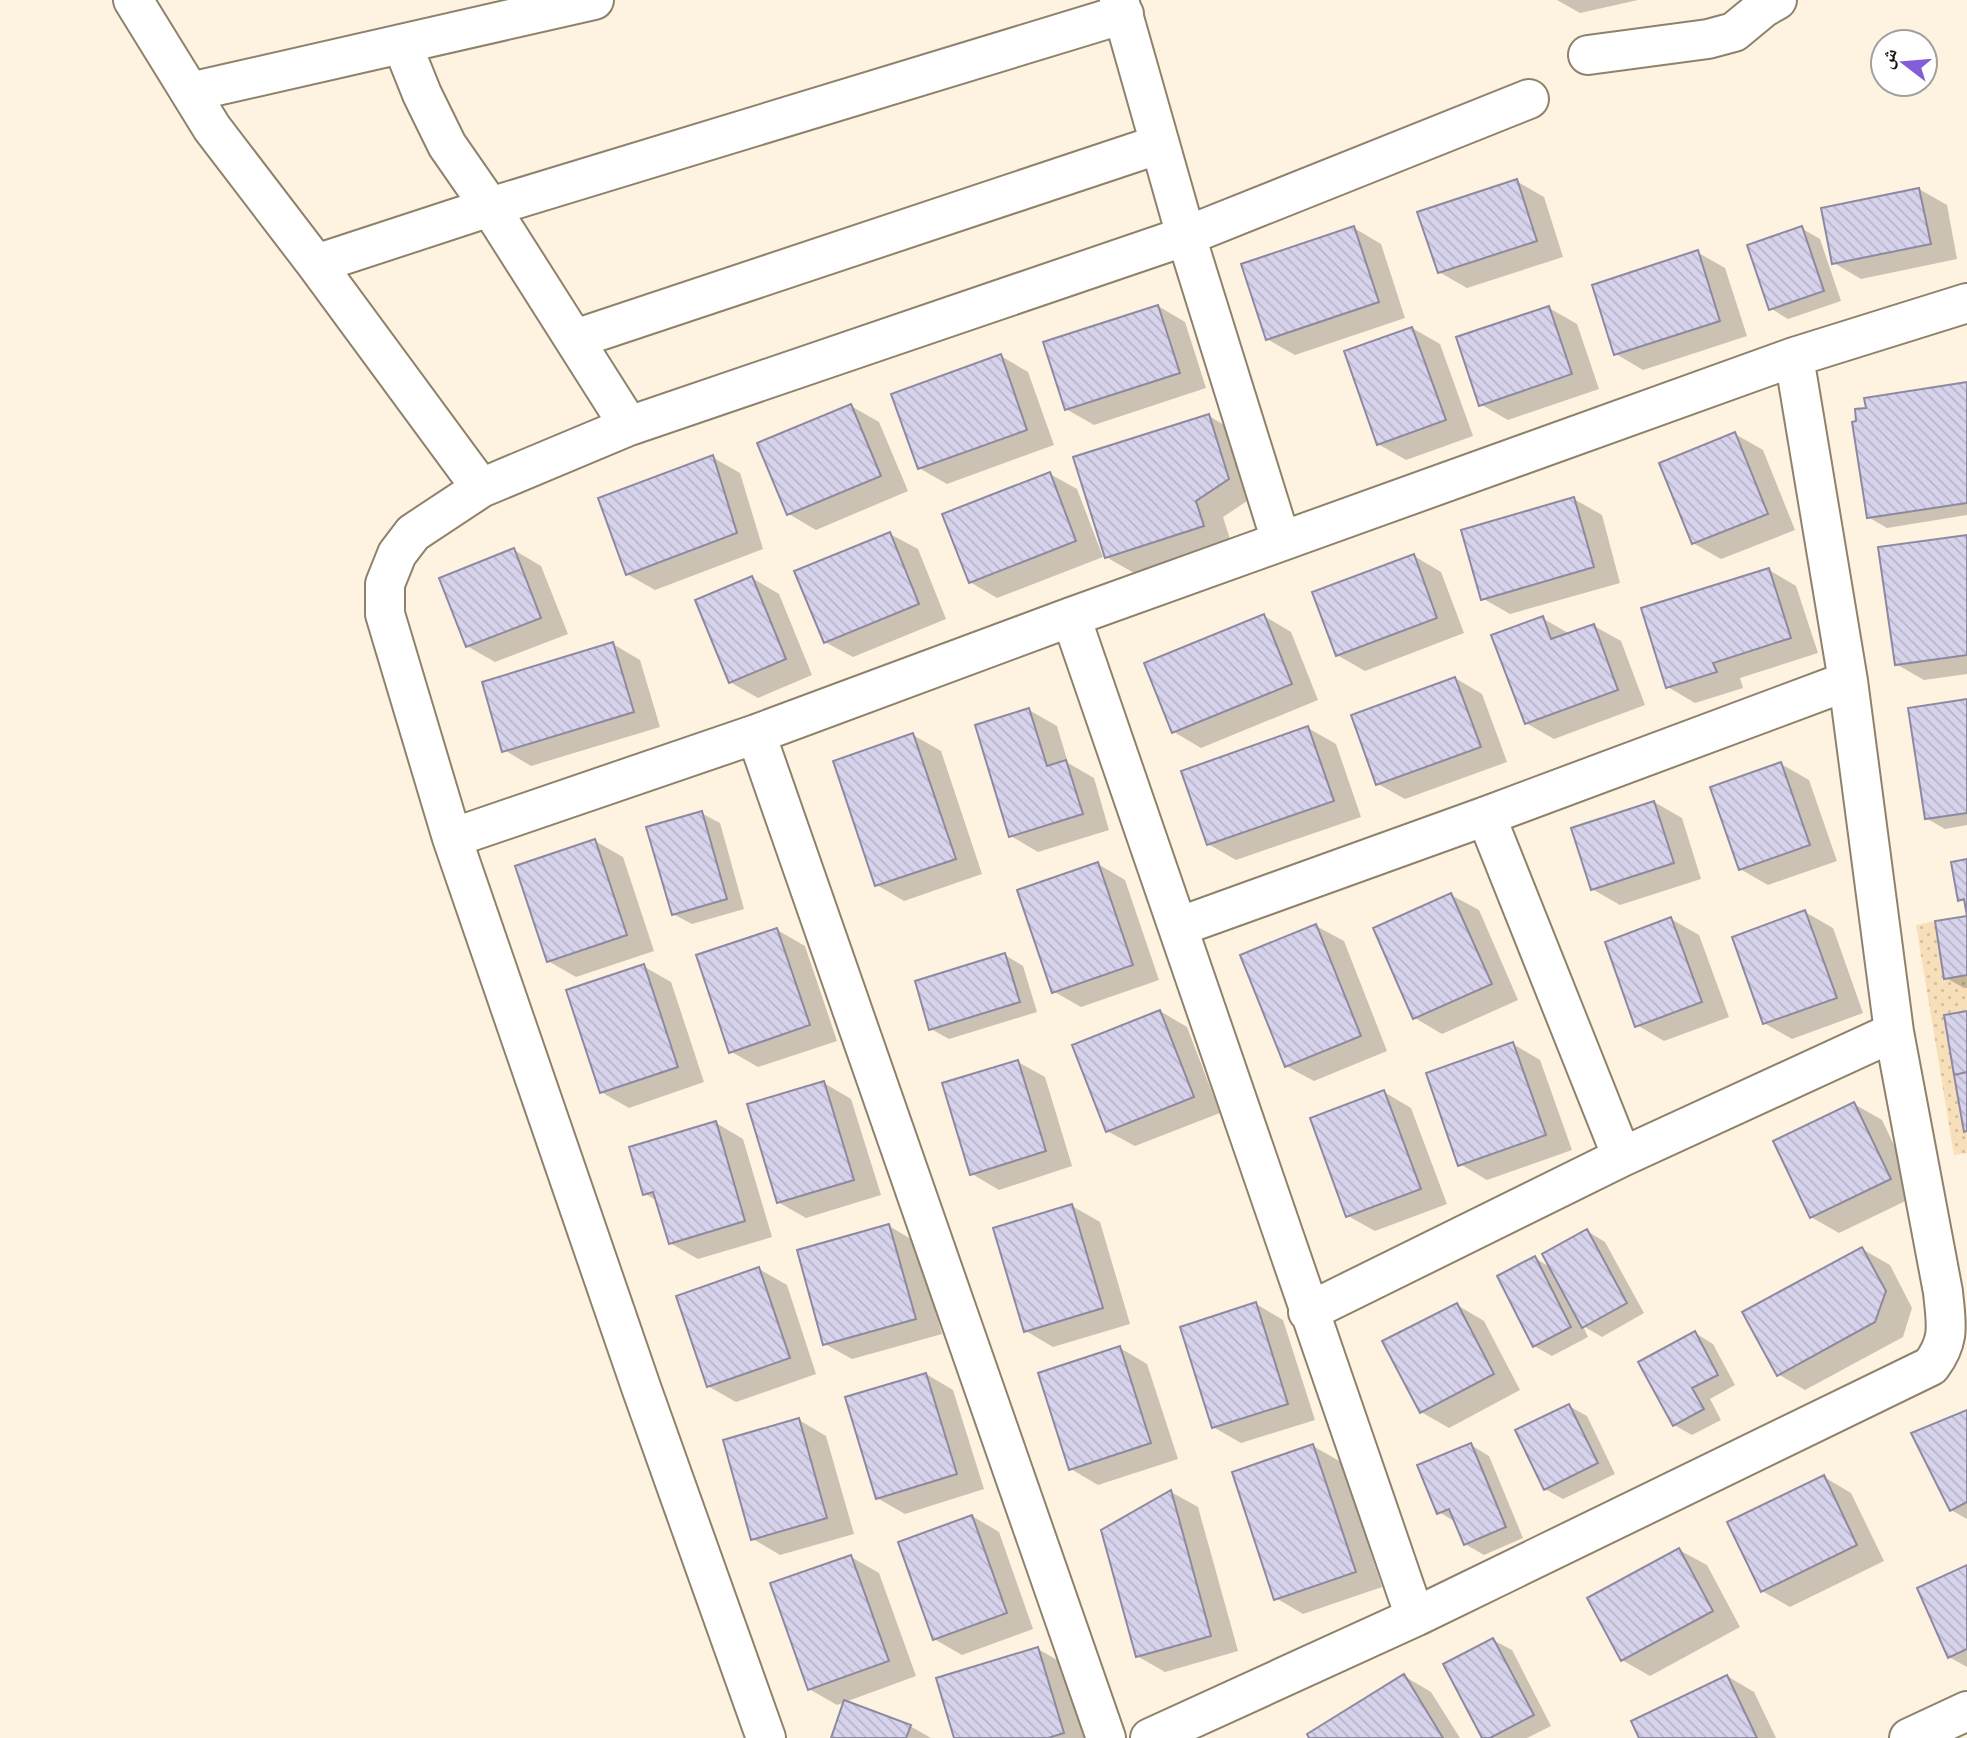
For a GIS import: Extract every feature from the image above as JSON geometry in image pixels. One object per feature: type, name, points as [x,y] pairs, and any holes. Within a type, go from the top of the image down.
[{"type":"street","points":[[133,0],[212,128],[481,488]]},
{"type":"street","points":[[190,92],[594,0]]},
{"type":"street","points":[[1588,55],[1708,39],[1734,32],[1777,0]]},
{"type":"street","points":[[316,264],[1122,7],[1186,236],[1281,541]]},
{"type":"street","points":[[402,44],[447,145],[490,207],[629,426]]},
{"type":"street","points":[[766,1738],[642,1390],[452,838],[384,614],[385,584],[397,554],[413,533],[481,488],[629,426],[1186,236],[1529,99]]},
{"type":"street","points":[[575,340],[1160,144]]},
{"type":"street","points":[[452,838],[757,734],[1071,617],[1794,357],[1967,303]]},
{"type":"street","points":[[1150,1738],[1415,1617],[1931,1366],[1941,1352],[1946,1333],[1944,1305],[1894,1032],[1848,681],[1794,357]]},
{"type":"street","points":[[1071,617],[1415,1617]]},
{"type":"street","points":[[1178,927],[1848,681]]},
{"type":"street","points":[[757,734],[1106,1738]]},
{"type":"street","points":[[1486,816],[1622,1157]]},
{"type":"street","points":[[1308,1312],[1622,1157],[1894,1032]]},
{"type":"street","points":[[1909,1738],[1967,1711]]},
{"type":"shaded area","points":[[1935,921],[1944,979],[1967,975],[1967,1011],[1944,1015],[1964,1131],[1967,1131],[1967,1153],[1954,1155],[1916,925]]},
{"type":"building","points":[[1517,179],[1537,241],[1438,273],[1417,212]]},
{"type":"building","points":[[1919,188],[1931,244],[1832,264],[1821,208]]},
{"type":"building","points":[[1354,226],[1379,302],[1266,340],[1241,264]]},
{"type":"building","points":[[1802,226],[1824,291],[1769,310],[1747,245]]},
{"type":"building","points":[[1698,250],[1720,321],[1614,355],[1592,285]]},
{"type":"building","points":[[1158,305],[1180,373],[1065,410],[1043,342]]},
{"type":"building","points":[[1549,306],[1572,374],[1479,406],[1456,337]]},
{"type":"building","points":[[1412,327],[1446,420],[1377,445],[1344,351]]},
{"type":"building","points":[[1001,354],[1027,430],[918,469],[891,394]]},
{"type":"building","points":[[1967,382],[1967,503],[1867,518],[1852,422],[1856,421],[1855,409],[1866,408],[1864,398]]},
{"type":"building","points":[[851,404],[881,476],[787,515],[757,443]]},
{"type":"building","points":[[1209,414],[1229,479],[1196,501],[1204,526],[1105,558],[1073,457]]},
{"type":"building","points":[[1735,432],[1768,514],[1692,544],[1659,463]]},
{"type":"building","points":[[713,455],[737,533],[626,575],[598,498]]},
{"type":"building","points":[[1050,472],[1076,541],[969,583],[942,514]]},
{"type":"building","points":[[1574,497],[1594,567],[1481,600],[1461,530]]},
{"type":"building","points":[[890,532],[919,604],[824,643],[794,571]]},
{"type":"building","points":[[1967,535],[1967,655],[1895,665],[1878,547]]},
{"type":"building","points":[[514,548],[541,618],[466,647],[439,578]]},
{"type":"building","points":[[1414,554],[1437,618],[1336,656],[1312,592]]},
{"type":"building","points":[[1769,568],[1791,638],[1713,663],[1717,672],[1666,688],[1641,608]]},
{"type":"building","points":[[752,576],[786,659],[729,683],[695,600]]},
{"type":"building","points":[[1264,614],[1292,684],[1172,733],[1144,663]]},
{"type":"building","points":[[1543,616],[1551,639],[1594,624],[1618,690],[1525,724],[1491,635]]},
{"type":"building","points":[[613,642],[634,712],[502,752],[482,682]]},
{"type":"building","points":[[1455,677],[1481,747],[1376,785],[1351,715]]},
{"type":"building","points":[[1967,699],[1967,813],[1925,819],[1908,708]]},
{"type":"building","points":[[1029,708],[1047,766],[1066,760],[1083,814],[1009,837],[975,725]]},
{"type":"building","points":[[1308,726],[1334,801],[1207,845],[1181,771]]},
{"type":"building","points":[[913,733],[956,859],[875,886],[833,761]]},
{"type":"building","points":[[1781,762],[1810,845],[1739,870],[1710,787]]},
{"type":"building","points":[[1654,801],[1674,863],[1591,890],[1571,828]]},
{"type":"building","points":[[702,811],[727,899],[672,915],[646,827]]},
{"type":"building","points":[[595,839],[627,935],[547,962],[515,866]]},
{"type":"building","points":[[1967,859],[1967,916],[1964,899],[1958,901],[1951,862]]},
{"type":"building","points":[[1098,862],[1133,965],[1052,993],[1017,890]]},
{"type":"building","points":[[1451,893],[1492,984],[1413,1019],[1373,928]]},
{"type":"building","points":[[1805,910],[1837,998],[1763,1024],[1732,937]]},
{"type":"building","points":[[1967,916],[1967,975],[1944,979],[1935,921]]},
{"type":"building","points":[[1671,917],[1702,1002],[1635,1027],[1605,942]]},
{"type":"building","points":[[1316,924],[1361,1036],[1285,1067],[1240,955]]},
{"type":"building","points":[[777,928],[810,1025],[729,1053],[696,955]]},
{"type":"building","points":[[1005,953],[1020,1002],[929,1030],[915,981]]},
{"type":"building","points":[[644,964],[678,1067],[600,1093],[566,990]]},
{"type":"building","points":[[1160,1010],[1194,1097],[1106,1132],[1072,1045]]},
{"type":"building","points":[[1967,1011],[1967,1072],[1954,1075],[1944,1015]]},
{"type":"building","points":[[1513,1042],[1546,1135],[1458,1166],[1426,1073]]},
{"type":"building","points":[[1018,1060],[1046,1151],[970,1175],[942,1083]]},
{"type":"building","points":[[1967,1072],[1967,1131],[1964,1132],[1954,1075]]},
{"type":"building","points":[[824,1081],[854,1180],[777,1203],[747,1104]]},
{"type":"building","points":[[1384,1090],[1421,1189],[1346,1217],[1310,1118]]},
{"type":"building","points":[[1854,1102],[1891,1179],[1810,1218],[1773,1141]]},
{"type":"building","points":[[716,1121],[745,1221],[669,1244],[653,1192],[643,1195],[629,1147]]},
{"type":"building","points":[[1072,1204],[1103,1308],[1024,1332],[993,1228]]},
{"type":"building","points":[[889,1224],[916,1319],[823,1345],[797,1250]]},
{"type":"building","points":[[1587,1229],[1627,1303],[1582,1328],[1542,1254]]},
{"type":"building","points":[[1862,1247],[1886,1291],[1875,1322],[1777,1376],[1742,1312]]},
{"type":"building","points":[[1535,1256],[1571,1327],[1533,1347],[1497,1276]]},
{"type":"building","points":[[759,1267],[790,1358],[707,1387],[676,1296]]},
{"type":"building","points":[[1256,1302],[1288,1404],[1212,1428],[1180,1327]]},
{"type":"building","points":[[1457,1303],[1494,1374],[1420,1413],[1382,1341]]},
{"type":"building","points":[[1695,1331],[1718,1375],[1692,1388],[1704,1409],[1673,1426],[1638,1362]]},
{"type":"building","points":[[1120,1346],[1151,1443],[1069,1470],[1038,1373]]},
{"type":"building","points":[[926,1373],[957,1474],[876,1499],[845,1397]]},
{"type":"building","points":[[1569,1404],[1598,1463],[1544,1490],[1515,1430]]},
{"type":"building","points":[[1967,1410],[1967,1502],[1950,1511],[1911,1433]]},
{"type":"building","points":[[799,1418],[827,1518],[751,1540],[723,1440]]},
{"type":"building","points":[[1471,1443],[1506,1527],[1464,1545],[1449,1509],[1437,1514],[1417,1465]]},
{"type":"building","points":[[1313,1444],[1356,1572],[1274,1600],[1232,1472]]},
{"type":"building","points":[[1824,1475],[1857,1545],[1761,1592],[1727,1522]]},
{"type":"building","points":[[1171,1490],[1211,1636],[1136,1657],[1101,1530]]},
{"type":"building","points":[[972,1515],[1007,1613],[933,1640],[898,1542]]},
{"type":"building","points":[[1679,1548],[1713,1611],[1621,1661],[1587,1598]]},
{"type":"building","points":[[851,1555],[889,1661],[808,1690],[770,1583]]},
{"type":"building","points":[[1967,1565],[1967,1649],[1948,1658],[1917,1588]]},
{"type":"building","points":[[1493,1638],[1534,1715],[1490,1738],[1482,1738],[1443,1664]]},
{"type":"building","points":[[1038,1647],[1064,1733],[1048,1738],[954,1738],[936,1678]]},
{"type":"building","points":[[1404,1674],[1443,1738],[1309,1738],[1307,1734]]},
{"type":"building","points":[[1727,1675],[1757,1738],[1639,1738],[1631,1721]]},
{"type":"building","points":[[844,1700],[911,1725],[906,1738],[831,1738]]}]
